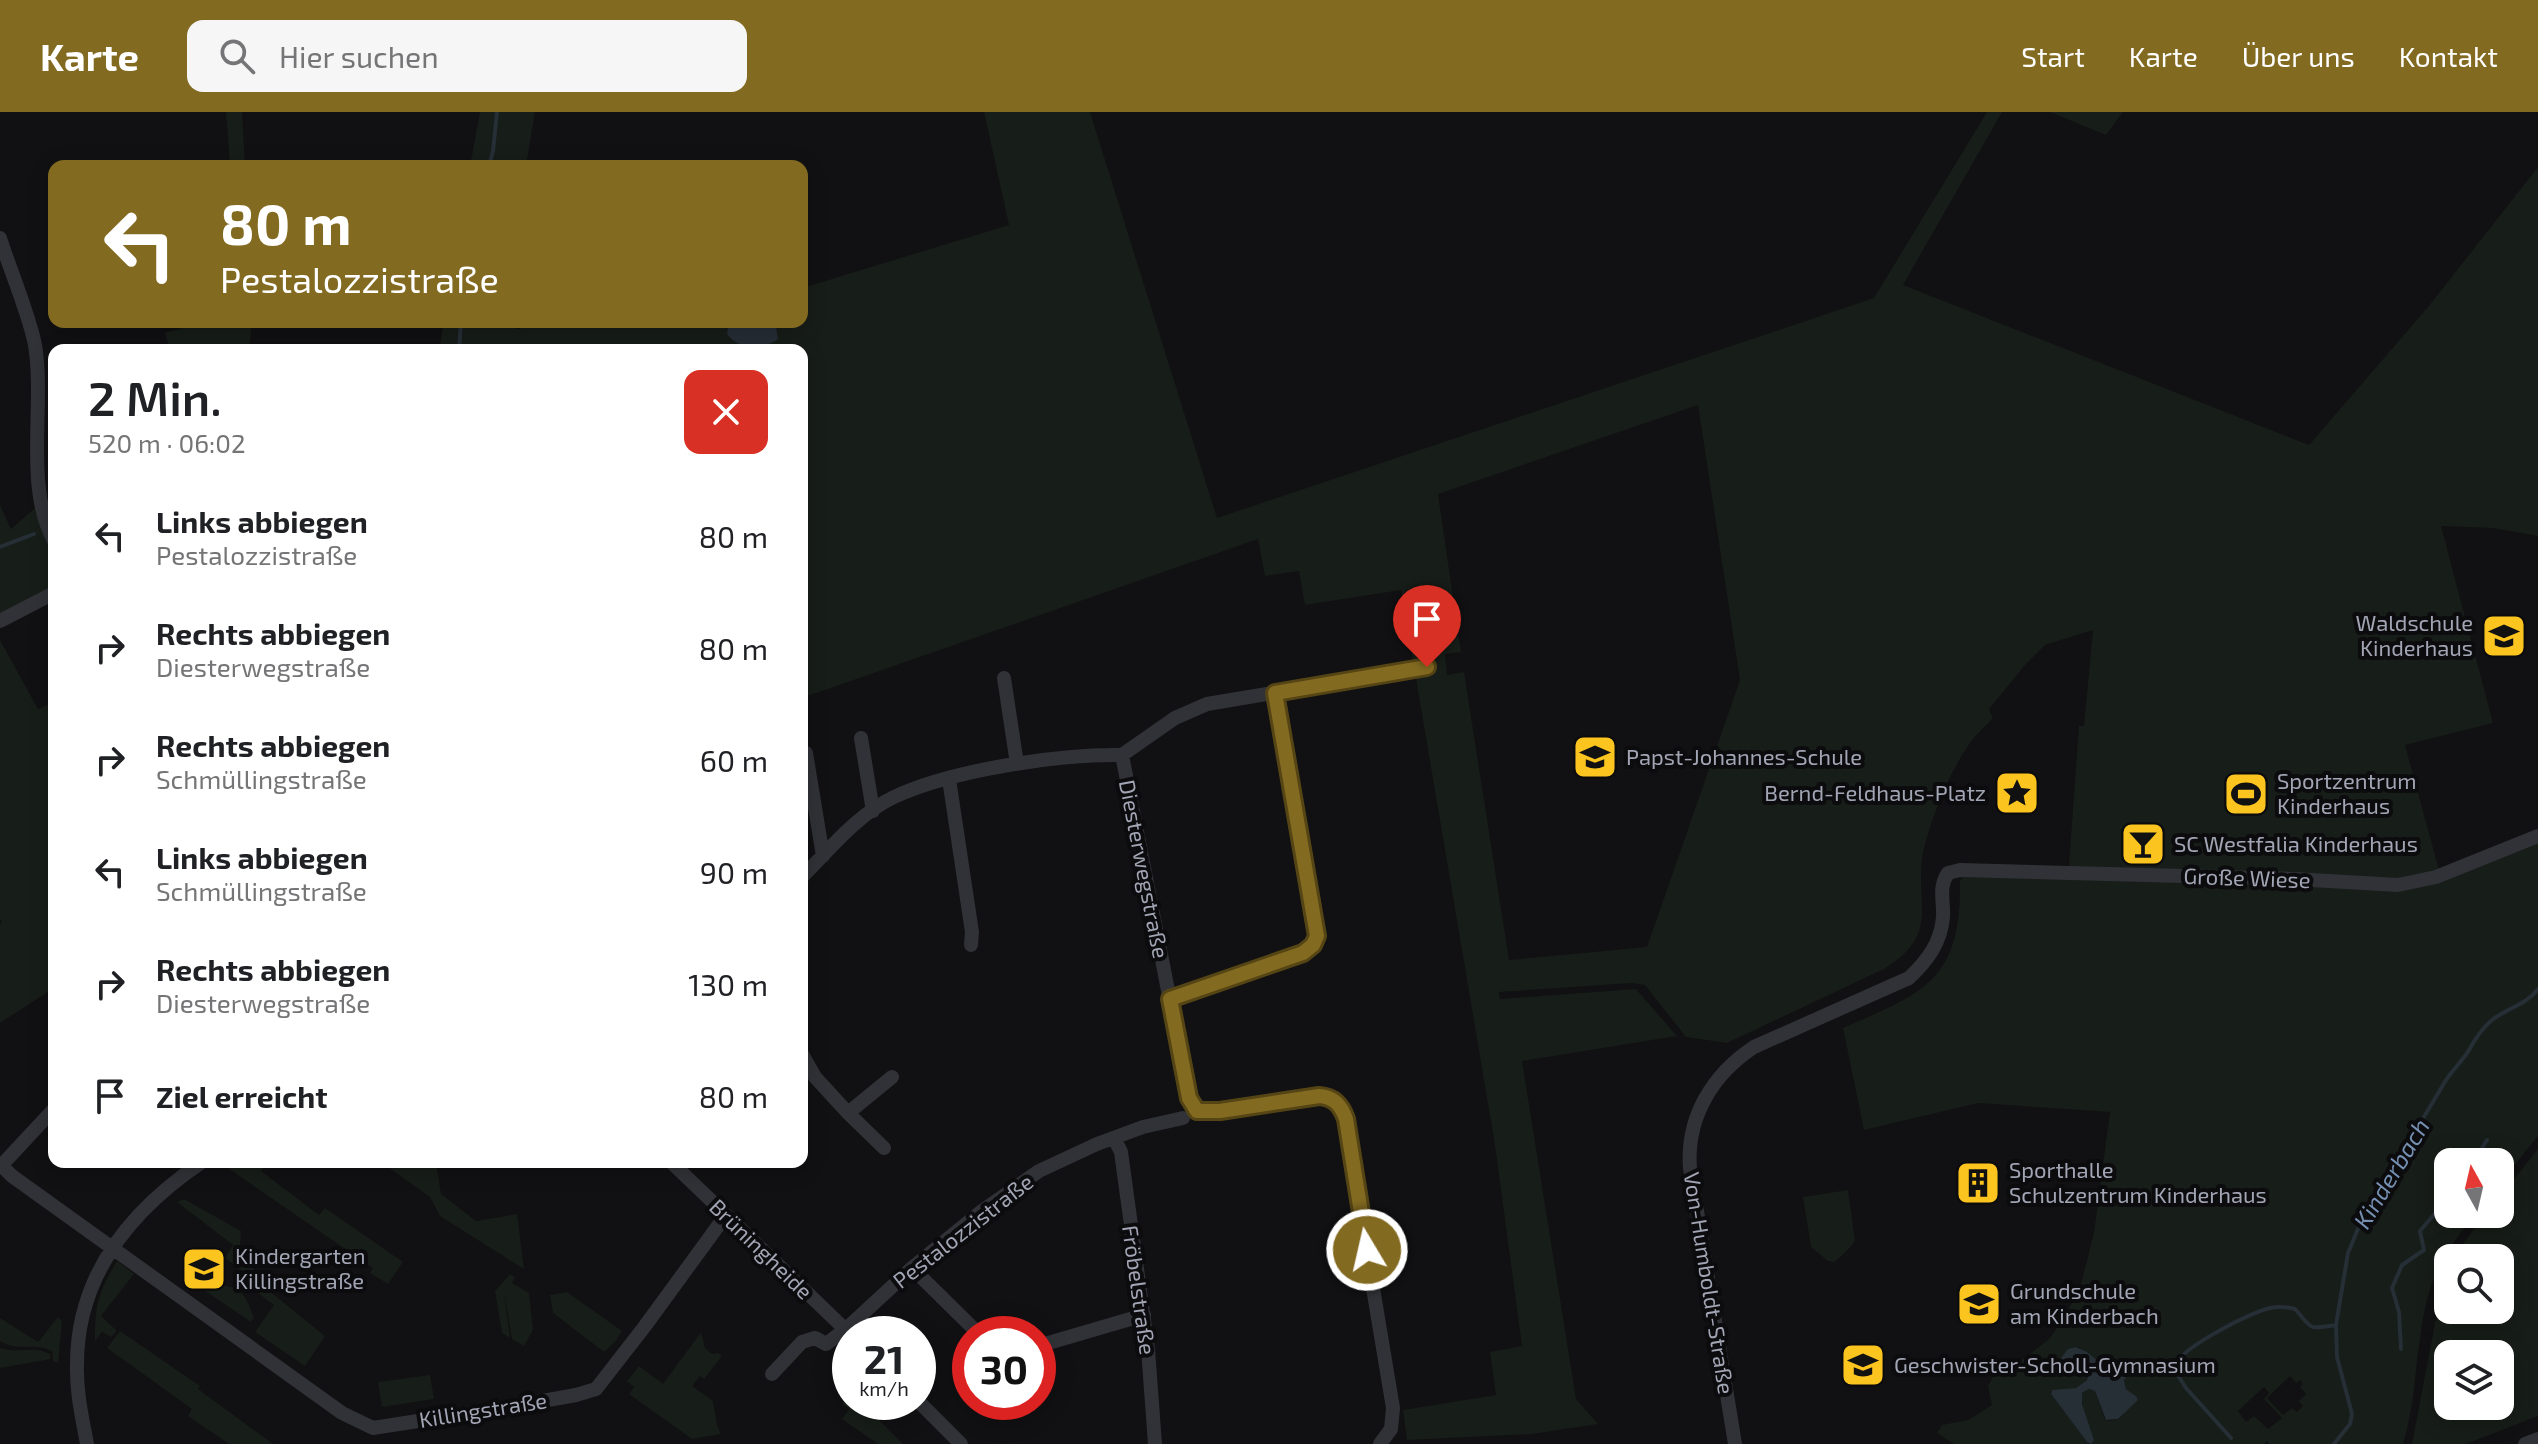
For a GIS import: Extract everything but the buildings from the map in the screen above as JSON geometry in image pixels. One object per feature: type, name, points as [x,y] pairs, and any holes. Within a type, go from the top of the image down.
[{"type":"street","points":[[0,238],[34,343],[39,484],[43,516],[48,527]]},
{"type":"street","points":[[0,621],[48,596]]},
{"type":"street","name":"Diesterwegstraße","points":[[1380,1444],[1391,1429],[1393,1408],[1346,1119],[1341,1108],[1330,1098],[1319,1096],[1220,1111],[1197,1111],[1189,1098],[1122,755],[1165,724],[1193,709],[1228,700],[1427,667]]},
{"type":"street","points":[[1004,678],[1017,764]]},
{"type":"street","points":[[1170,999],[1303,953],[1313,945],[1317,936],[1275,693]]},
{"type":"street","points":[[861,738],[873,811]]},
{"type":"street","points":[[808,871],[851,827],[893,797],[949,779],[1017,764],[1091,755],[1122,755]]},
{"type":"street","points":[[808,765],[823,856]]},
{"type":"street","points":[[949,779],[972,932],[971,945]]},
{"type":"street","name":"Große Wiese","points":[[1948,873],[1960,870],[2398,885],[2436,877],[2538,836]]},
{"type":"street","name":"Von-Humboldt-Straße","points":[[1735,1444],[1690,1168],[1695,1119],[1718,1078],[1742,1054],[1909,978],[1924,965],[1941,931],[1942,885],[1948,873]]},
{"type":"street","points":[[808,1065],[815,1077],[884,1148]]},
{"type":"street","points":[[848,1113],[892,1077]]},
{"type":"street","points":[[1,1166],[48,1115]]},
{"type":"street","name":"Pestalozzistraße","points":[[865,1316],[912,1268],[982,1211],[1039,1171],[1114,1138],[1183,1118]]},
{"type":"street","name":"Fröbelstraße","points":[[1114,1138],[1121,1152],[1144,1315],[1155,1444]]},
{"type":"street","name":"Killingstraße","points":[[1,1166],[342,1413],[373,1428],[576,1395],[596,1389],[726,1215]]},
{"type":"street","points":[[87,1444],[78,1397],[78,1339],[92,1286],[125,1227],[146,1205],[194,1168]]},
{"type":"street","name":"Brüningheide","points":[[677,1168],[832,1318]]},
{"type":"street","points":[[912,1268],[961,1316]]},
{"type":"street","points":[[1056,1341],[1144,1315]]},
{"type":"street","points":[[772,1374],[802,1342],[815,1338],[826,1344],[832,1341]]},
{"type":"street","points":[[936,1419],[961,1444]]},
{"type":"street","points":[[2525,1444],[2538,1439]]},
{"type":"shaded area","points":[[226,112],[242,112],[245,160],[230,160]]},
{"type":"shaded area","points":[[480,112],[535,112],[527,160],[471,160]]},
{"type":"shaded area","points":[[984,112],[1090,112],[1217,518],[1874,298],[1987,112],[2002,112],[1903,285],[2309,445],[2428,307],[2538,167],[2538,536],[2493,528],[2441,526],[2493,723],[2405,745],[2439,870],[2538,843],[2538,1136],[2514,1166],[2514,1148],[2434,1148],[2434,1228],[2464,1228],[2453,1244],[2434,1244],[2434,1279],[2425,1309],[2413,1400],[2403,1444],[2269,1444],[2267,1441],[2264,1444],[2091,1444],[1954,1444],[1937,1433],[1942,1425],[1968,1420],[1992,1405],[1988,1386],[1995,1373],[2025,1358],[2049,1339],[2080,1288],[2094,1233],[2110,1112],[1978,1103],[1864,1130],[1843,1028],[1896,1004],[1933,978],[1945,962],[1954,941],[1960,881],[1963,877],[2068,879],[2079,726],[2084,726],[2093,630],[2045,645],[1989,709],[1993,718],[1970,742],[1954,769],[1928,835],[1921,867],[1920,929],[1902,956],[1884,969],[1727,1043],[1686,1037],[1645,985],[1632,983],[1499,992],[1500,999],[1636,989],[1677,1036],[1522,1061],[1576,1399],[1598,1424],[1532,1434],[1407,1440],[1403,1410],[1496,1395],[1490,1352],[1522,1346],[1495,1145],[1401,590],[1305,605],[1299,571],[1265,576],[1258,539],[808,696],[808,344],[440,344],[443,328],[808,328],[808,286],[1009,225]],"holes":[[[1698,405],[1740,680],[1647,947],[1509,960],[1464,672],[1447,675],[1445,654],[1461,652],[1438,494]],[[2078,1347],[2111,1372],[2135,1368],[2124,1380],[2126,1389],[2136,1396],[2119,1419],[2105,1419],[2095,1391],[2089,1389],[2082,1393],[2091,1438],[2091,1444],[2051,1394],[2051,1391],[2076,1388],[2087,1380],[2086,1371],[2080,1368],[2054,1371],[2053,1368]],[[2290,1376],[2296,1383],[2300,1380],[2303,1384],[2300,1387],[2306,1394],[2299,1401],[2303,1406],[2297,1412],[2292,1408],[2283,1415],[2267,1398]],[[2264,1387],[2269,1393],[2264,1399],[2282,1418],[2268,1429],[2254,1416],[2246,1422],[2238,1411]]]},
{"type":"shaded area","points":[[2050,112],[2123,112],[2106,135]]},
{"type":"shaded area","points":[[184,328],[251,328],[250,344],[168,344],[165,333]]},
{"type":"shaded area","points":[[728,328],[776,328],[778,339],[769,344],[740,344],[727,334]]},
{"type":"shaded area","points":[[48,503],[48,593],[0,618],[0,505],[11,529],[35,508]]},
{"type":"shaded area","points":[[0,640],[38,709],[48,705],[48,992],[0,1023]]},
{"type":"shaded area","points":[[2538,1149],[2538,1416],[2466,1444],[2412,1444],[2435,1324],[2514,1324],[2514,1244],[2463,1244],[2475,1228],[2514,1228],[2514,1179]]},
{"type":"shaded area","points":[[263,1168],[261,1171],[319,1215],[325,1208],[403,1262],[388,1284],[370,1273],[373,1268],[229,1169]]},
{"type":"shaded area","points":[[389,1168],[437,1168],[441,1194],[476,1221],[517,1214],[524,1269],[440,1216],[430,1197]]},
{"type":"shaded area","points":[[1848,1190],[1855,1241],[1837,1260],[1828,1261],[1811,1247],[1803,1197]]},
{"type":"shaded area","points":[[184,1199],[241,1231],[240,1248],[245,1260],[263,1279],[268,1290],[325,1336],[305,1366],[255,1332],[274,1305],[249,1287],[254,1280],[225,1258],[233,1245],[177,1202]]},
{"type":"shaded area","points":[[117,1261],[134,1274],[101,1316],[117,1331],[111,1337],[102,1332],[95,1341],[99,1299]]},
{"type":"shaded area","points":[[510,1274],[515,1278],[512,1283],[529,1293],[533,1330],[524,1346],[512,1339],[504,1292],[510,1338],[502,1333],[495,1291]]},
{"type":"shaded area","points":[[213,1285],[241,1292],[254,1318],[251,1322],[201,1288]]},
{"type":"shaded area","points":[[567,1292],[622,1331],[604,1352],[553,1313],[550,1295]]},
{"type":"shaded area","points":[[58,1317],[62,1321],[58,1363],[53,1361],[52,1351],[46,1348],[12,1346],[0,1341],[0,1318],[38,1342]]},
{"type":"shaded area","points":[[120,1331],[200,1386],[198,1389],[273,1444],[229,1444],[188,1416],[192,1409],[107,1348]]},
{"type":"shaded area","points":[[701,1332],[705,1348],[712,1354],[722,1356],[704,1379],[700,1376],[692,1386],[713,1401],[721,1434],[692,1439],[629,1394],[634,1387],[627,1381],[639,1366],[663,1384]]},
{"type":"shaded area","points":[[2076,1347],[2111,1372],[2135,1368],[2124,1380],[2126,1389],[2138,1400],[2118,1419],[2106,1420],[2095,1391],[2089,1389],[2082,1393],[2082,1404],[2094,1440],[2091,1444],[2051,1394],[2052,1390],[2076,1388],[2087,1380],[2088,1373],[2083,1369],[2052,1370],[2068,1349]]},
{"type":"shaded area","points":[[0,1348],[44,1351],[50,1354],[51,1359],[0,1368]]},
{"type":"shaded area","points":[[430,1375],[434,1399],[382,1407],[378,1382]]},
{"type":"shaded area","points":[[843,1420],[879,1420],[903,1444],[878,1444]]},
{"type":"waterway","points":[[491,160],[497,112]]},
{"type":"waterway","points":[[459,344],[461,328]]},
{"type":"waterway","points":[[0,547],[34,534]]},
{"type":"waterway","name":"Kinderbach","points":[[2334,1444],[2350,1424],[2352,1414],[2337,1357],[2336,1325],[2348,1253],[2360,1224],[2446,1080],[2479,1034],[2492,1020],[2528,999],[2538,989]]},
{"type":"waterway","points":[[2482,1148],[2487,1140]]},
{"type":"waterway","points":[[2401,1349],[2399,1312],[2392,1288],[2402,1265],[2424,1250],[2420,1231],[2434,1214]]},
{"type":"waterway","points":[[2231,1438],[2179,1377],[2176,1364],[2182,1357],[2218,1331],[2270,1308],[2295,1309],[2311,1326],[2336,1325]]},
{"type":"waterway","points":[[2134,1368],[2176,1364]]},
{"type":"place","name":"Waldschule Kinderhaus","points":[[2504,636]]},
{"type":"place","name":"Papst-Johannes-Schule","points":[[1595,757]]},
{"type":"place","name":"Bernd-Feldhaus-Platz","points":[[2017,793]]},
{"type":"place","name":"Sportzentrum Kinderhaus","points":[[2246,794]]},
{"type":"place","name":"SC Westfalia Kinderhaus","points":[[2143,844]]},
{"type":"place","name":"Sporthalle Schulzentrum Kinderhaus","points":[[1978,1183]]},
{"type":"place","name":"Kindergarten Killingstraße","points":[[204,1269]]},
{"type":"place","name":"Grundschule am Kinderbach","points":[[1979,1304]]},
{"type":"place","name":"Geschwister-Scholl-Gymnasium","points":[[1863,1365]]},
{"type":"route","points":[[1367,1250],[1346,1119],[1338,1103],[1319,1096],[1205,1113],[1197,1111],[1189,1098],[1170,999],[1303,953],[1313,945],[1317,936],[1275,693],[1427,667]]}]
